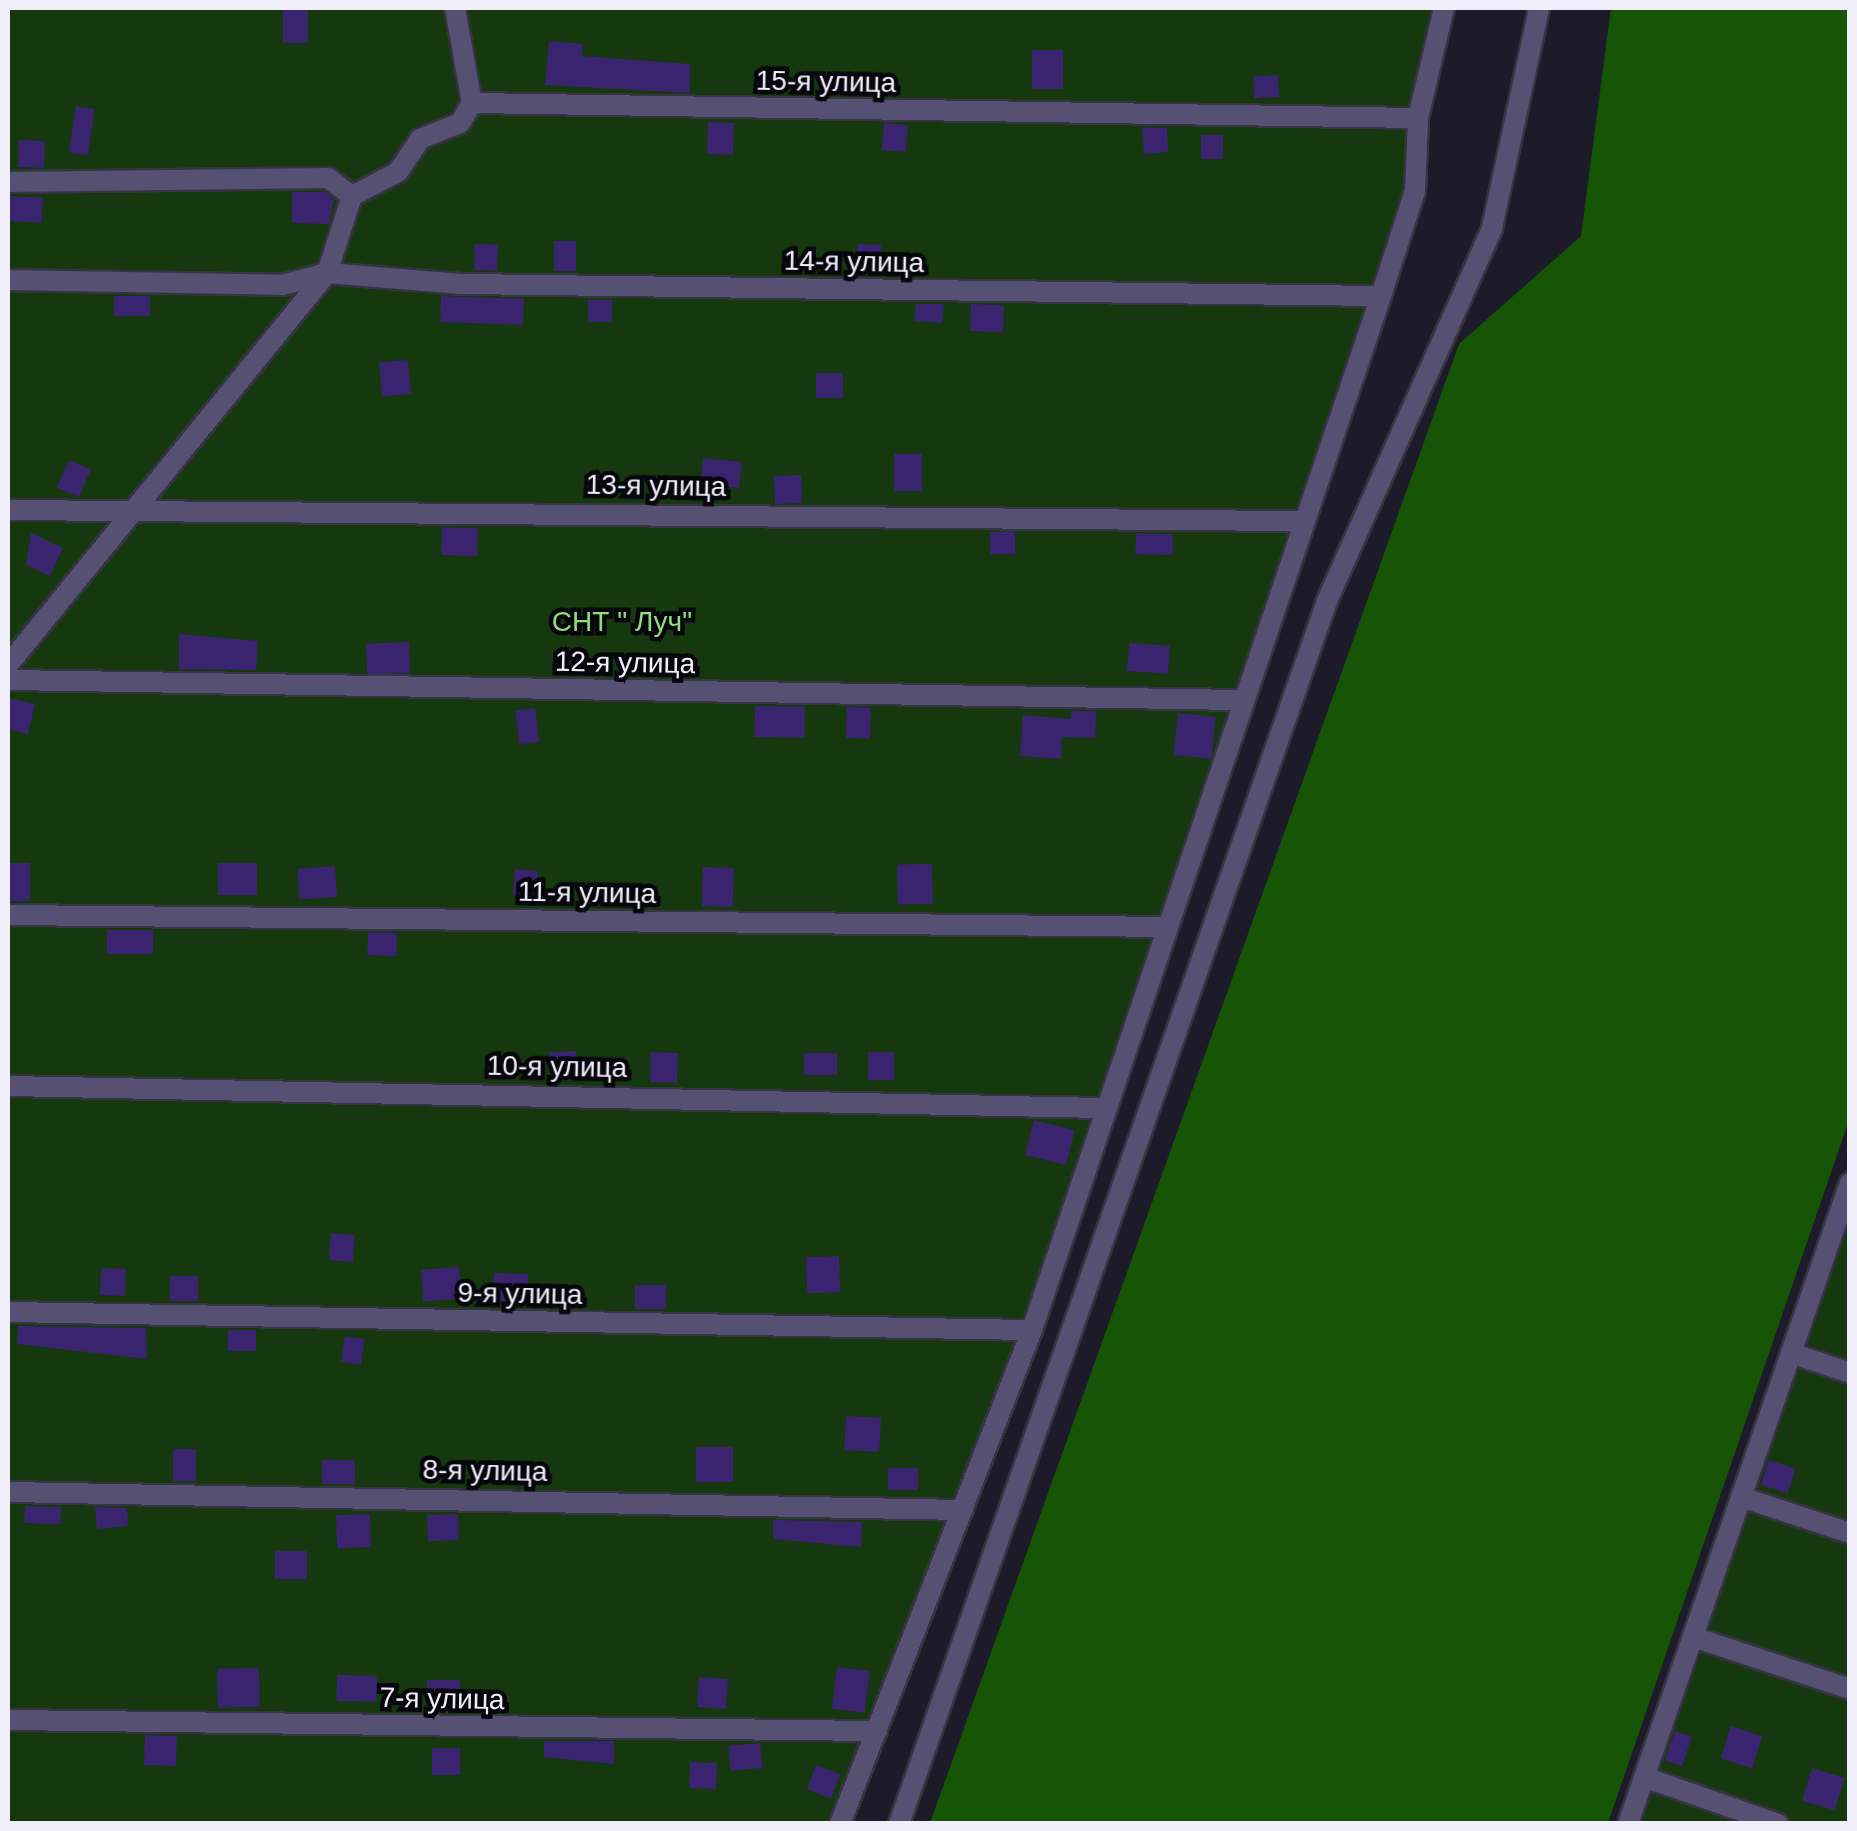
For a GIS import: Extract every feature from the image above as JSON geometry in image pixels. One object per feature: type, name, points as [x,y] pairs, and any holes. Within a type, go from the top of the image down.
[{"type":"street","points":[[8,665],[327,273],[352,196],[398,172],[420,139],[460,123],[472,103],[455,8]]},
{"type":"street","points":[[840,1824],[1032,1330],[1241,700],[1381,296],[1415,191],[1418,118],[1444,8]]},
{"type":"street","points":[[900,1824],[1327,601],[1492,228],[1539,8]]},
{"type":"street","name":"15-я улица","points":[[472,103],[1418,118]]},
{"type":"street","points":[[8,182],[328,178],[352,196]]},
{"type":"street","name":"14-я улица","points":[[8,280],[282,285],[327,273],[462,284],[1381,296]]},
{"type":"street","name":"13-я улица","points":[[8,510],[136,506],[1303,521]]},
{"type":"street","name":"12-я улица","points":[[8,680],[1241,700]]},
{"type":"street","name":"11-я улица","points":[[8,915],[1166,927]]},
{"type":"street","name":"10-я улица","points":[[8,1086],[1106,1108]]},
{"type":"street","points":[[1628,1824],[1791,1353],[1846,1208],[1850,1184]]},
{"type":"street","name":"9-я улица","points":[[8,1312],[1032,1330]]},
{"type":"street","points":[[1791,1353],[1850,1373]]},
{"type":"street","name":"8-я улица","points":[[8,1492],[962,1510]]},
{"type":"street","points":[[1741,1497],[1850,1533]]},
{"type":"street","points":[[1693,1636],[1850,1689]]},
{"type":"street","name":"7-я улица","points":[[8,1720],[877,1731]]},
{"type":"street","points":[[1644,1778],[1778,1824]]},
{"type":"green space","name":"СНТ \" Луч\"","points":[[8,8],[1447,8],[1424,112],[1423,185],[1033,1333],[849,1823],[8,1824]]},
{"type":"green space","points":[[1611,8],[1849,8],[1850,1117],[1608,1823],[930,1823],[1459,344],[1581,236]]},
{"type":"green space","points":[[1849,1159],[1849,1823],[1622,1823]]},
{"type":"building","points":[[283,8],[308,8],[308,43],[283,43]]},
{"type":"building","points":[[549,41],[583,44],[582,56],[690,64],[690,93],[545,85]]},
{"type":"building","points":[[1032,50],[1063,50],[1063,89],[1032,89]]},
{"type":"building","points":[[1278,75],[1279,97],[1254,98],[1253,76]]},
{"type":"building","points":[[76,106],[95,109],[87,155],[69,152]]},
{"type":"building","points":[[708,122],[734,123],[733,155],[707,154]]},
{"type":"building","points":[[884,123],[908,125],[906,152],[882,150]]},
{"type":"building","points":[[1142,127],[1167,128],[1168,152],[1144,154]]},
{"type":"building","points":[[1201,135],[1223,135],[1223,159],[1201,159]]},
{"type":"building","points":[[19,140],[45,141],[44,168],[18,167]]},
{"type":"building","points":[[292,192],[324,192],[334,199],[329,224],[292,223]]},
{"type":"building","points":[[9,196],[43,198],[42,223],[8,221]]},
{"type":"building","points":[[554,241],[576,241],[576,271],[554,271]]},
{"type":"building","points":[[475,244],[498,245],[497,271],[474,270]]},
{"type":"building","points":[[857,244],[881,245],[880,274],[856,273]]},
{"type":"building","points":[[114,296],[150,296],[150,316],[114,316]]},
{"type":"building","points":[[441,296],[524,299],[523,325],[440,322]]},
{"type":"building","points":[[588,300],[612,300],[612,322],[588,322]]},
{"type":"building","points":[[916,304],[944,304],[942,323],[914,321]]},
{"type":"building","points":[[971,304],[1004,305],[1003,332],[970,331]]},
{"type":"building","points":[[408,360],[411,394],[382,396],[379,363]]},
{"type":"building","points":[[816,373],[843,373],[843,398],[816,398]]},
{"type":"building","points":[[894,454],[922,454],[922,491],[894,491]]},
{"type":"building","points":[[703,458],[742,462],[739,488],[700,484]]},
{"type":"building","points":[[69,460],[91,470],[79,497],[57,487]]},
{"type":"building","points":[[801,475],[802,503],[775,504],[774,476]]},
{"type":"building","points":[[442,527],[478,528],[477,556],[441,555]]},
{"type":"building","points":[[990,532],[1015,532],[1015,554],[990,554]]},
{"type":"building","points":[[31,533],[63,548],[50,576],[26,565]]},
{"type":"building","points":[[1136,533],[1173,534],[1172,555],[1135,554]]},
{"type":"building","points":[[179,634],[258,641],[256,670],[179,669]]},
{"type":"building","points":[[409,642],[410,673],[367,674],[366,644]]},
{"type":"building","points":[[1129,643],[1170,646],[1168,674],[1127,671]]},
{"type":"building","points":[[8,698],[35,704],[28,734],[8,729]]},
{"type":"building","points":[[755,706],[805,707],[804,738],[754,737]]},
{"type":"building","points":[[847,707],[871,708],[870,739],[846,738]]},
{"type":"building","points":[[535,708],[539,742],[519,744],[515,710]]},
{"type":"building","points":[[1071,711],[1096,711],[1095,738],[1062,737],[1061,759],[1020,756],[1023,715],[1071,719]]},
{"type":"building","points":[[1178,713],[1216,717],[1211,759],[1174,755]]},
{"type":"building","points":[[8,863],[30,863],[30,901],[8,901]]},
{"type":"building","points":[[218,863],[257,863],[257,895],[218,895]]},
{"type":"building","points":[[932,864],[933,904],[898,905],[897,865]]},
{"type":"building","points":[[335,866],[337,897],[299,900],[297,869]]},
{"type":"building","points":[[703,867],[734,868],[733,907],[702,906]]},
{"type":"building","points":[[515,869],[538,871],[536,898],[513,896]]},
{"type":"building","points":[[107,930],[153,930],[153,954],[107,954]]},
{"type":"building","points":[[368,932],[397,933],[396,956],[367,955]]},
{"type":"building","points":[[576,1051],[577,1080],[550,1081],[549,1052]]},
{"type":"building","points":[[651,1052],[678,1053],[677,1083],[650,1082]]},
{"type":"building","points":[[868,1052],[894,1052],[894,1080],[868,1080]]},
{"type":"building","points":[[804,1053],[837,1053],[837,1075],[804,1075]]},
{"type":"building","points":[[1034,1120],[1075,1130],[1066,1165],[1025,1155]]},
{"type":"building","points":[[331,1233],[355,1235],[353,1262],[329,1260]]},
{"type":"building","points":[[839,1256],[840,1292],[807,1293],[806,1257]]},
{"type":"building","points":[[459,1267],[461,1299],[423,1302],[421,1270]]},
{"type":"building","points":[[101,1268],[126,1269],[125,1296],[100,1295]]},
{"type":"building","points":[[494,1273],[528,1274],[527,1302],[493,1301]]},
{"type":"building","points":[[170,1276],[198,1276],[198,1301],[170,1301]]},
{"type":"building","points":[[635,1285],[666,1285],[666,1309],[635,1309]]},
{"type":"building","points":[[18,1326],[146,1328],[147,1359],[17,1344]]},
{"type":"building","points":[[228,1330],[256,1330],[256,1351],[228,1351]]},
{"type":"building","points":[[345,1336],[365,1339],[361,1365],[341,1362]]},
{"type":"building","points":[[846,1416],[881,1418],[879,1452],[844,1450]]},
{"type":"building","points":[[696,1447],[733,1447],[733,1482],[696,1482]]},
{"type":"building","points":[[173,1449],[196,1449],[196,1481],[173,1481]]},
{"type":"building","points":[[322,1460],[355,1460],[355,1484],[322,1484]]},
{"type":"building","points":[[1769,1460],[1796,1469],[1788,1493],[1761,1485]]},
{"type":"building","points":[[888,1468],[918,1468],[918,1490],[888,1490]]},
{"type":"building","points":[[25,1506],[61,1507],[60,1524],[24,1523]]},
{"type":"building","points":[[95,1507],[127,1508],[128,1526],[97,1529]]},
{"type":"building","points":[[370,1514],[371,1547],[337,1548],[336,1515]]},
{"type":"building","points":[[458,1514],[459,1540],[428,1541],[427,1515]]},
{"type":"building","points":[[773,1520],[862,1522],[861,1547],[773,1539]]},
{"type":"building","points":[[275,1551],[307,1551],[307,1579],[275,1579]]},
{"type":"building","points":[[837,1667],[870,1671],[865,1713],[832,1709]]},
{"type":"building","points":[[259,1668],[260,1707],[218,1708],[217,1669]]},
{"type":"building","points":[[337,1675],[377,1676],[377,1702],[337,1701]]},
{"type":"building","points":[[699,1677],[728,1679],[726,1709],[697,1707]]},
{"type":"building","points":[[427,1680],[460,1680],[460,1709],[427,1709]]},
{"type":"building","points":[[1731,1726],[1762,1736],[1752,1769],[1720,1758]]},
{"type":"building","points":[[1675,1731],[1692,1737],[1682,1766],[1665,1760]]},
{"type":"building","points":[[145,1735],[177,1736],[176,1766],[144,1765]]},
{"type":"building","points":[[544,1741],[614,1741],[614,1764],[544,1757]]},
{"type":"building","points":[[760,1743],[762,1768],[730,1771],[728,1746]]},
{"type":"building","points":[[432,1748],[460,1748],[460,1775],[432,1775]]},
{"type":"building","points":[[690,1762],[717,1763],[716,1789],[689,1788]]},
{"type":"building","points":[[816,1765],[840,1774],[831,1799],[807,1789]]},
{"type":"building","points":[[1812,1768],[1845,1778],[1835,1810],[1802,1801]]}]
